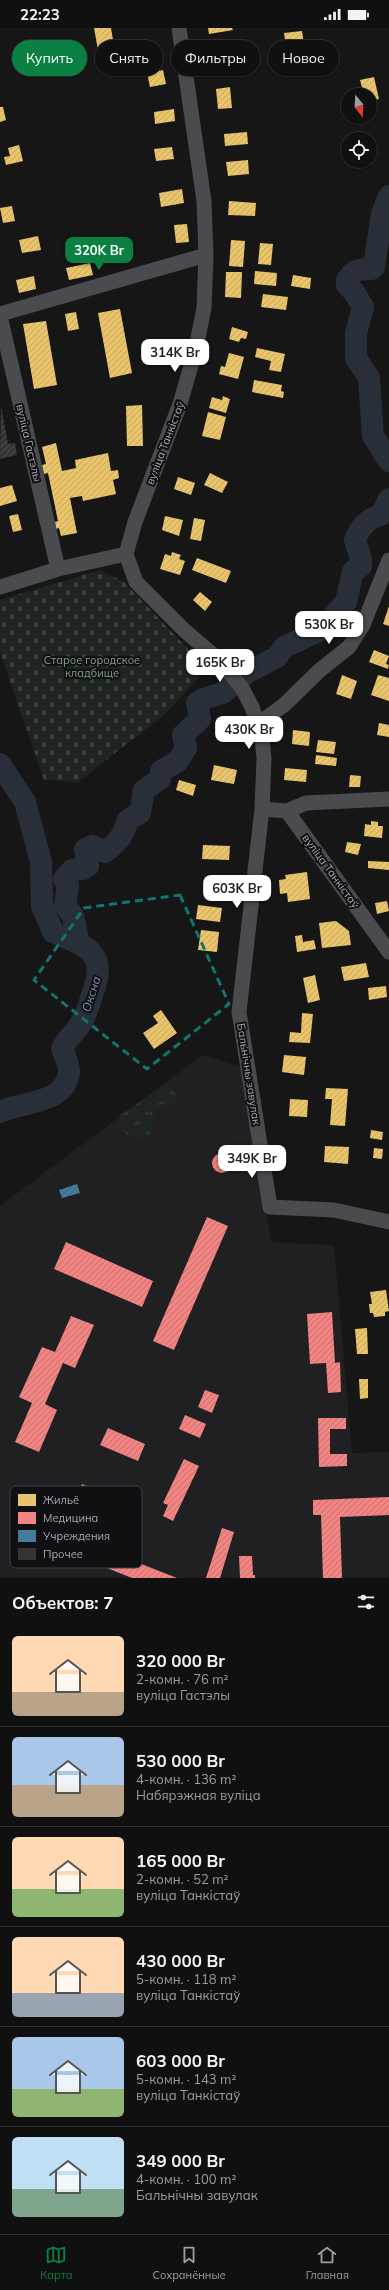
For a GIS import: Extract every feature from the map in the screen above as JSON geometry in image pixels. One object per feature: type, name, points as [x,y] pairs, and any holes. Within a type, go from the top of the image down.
[{"type":"street","name":"вуліца Танкістаў","points":[[126,554],[134,522],[180,404],[196,348],[204,308],[206,255],[204,201],[179,28]]},
{"type":"street","name":"вуліца Гастэлы","points":[[58,569],[0,315],[206,255]]},
{"type":"street","points":[[0,587],[58,569],[126,554],[136,582],[168,616],[219,660],[242,688],[258,724],[264,758],[262,809],[287,811],[306,803],[389,799]]},
{"type":"street","points":[[258,724],[284,705],[320,670],[349,647],[363,625],[389,560]]},
{"type":"street","name":"Бальнічны завулак","points":[[262,809],[239,1012],[270,1207],[334,1210],[389,1222]]},
{"type":"street","name":"вуліца Танкістаў","points":[[287,811],[389,952]]},
{"type":"highlighted area","points":[[180,895],[229,1004],[147,1069],[34,980],[84,908]]},
{"type":"shaded area","points":[[202,1055],[241,1067],[271,1242],[334,1245],[352,1453],[389,1452],[389,1578],[0,1578],[0,1206]]},
{"type":"green space","name":"Старое городское кладбище","points":[[100,570],[124,582],[207,669],[164,715],[78,782],[44,780],[0,652],[0,600]]},
{"type":"green space","points":[[164,1086],[172,1087],[177,1097],[170,1106],[160,1104],[148,1142],[142,1141],[127,1134],[121,1127],[120,1115]]},
{"type":"building: Жильё","points":[[94,28],[111,28],[113,40],[96,40]]},
{"type":"building: Жильё","points":[[208,28],[232,28],[233,30],[209,34]]},
{"type":"building: Жильё","points":[[302,31],[303,40],[285,40],[284,33]]},
{"type":"building: Жильё","points":[[163,70],[166,84],[150,87],[148,76],[163,76]]},
{"type":"building: Жильё","points":[[374,77],[376,88],[362,88],[360,80]]},
{"type":"building: Жильё","points":[[230,87],[232,108],[218,109],[216,89]]},
{"type":"building: Жильё","points":[[0,107],[3,107],[6,120],[0,122]]},
{"type":"building: Жильё","points":[[174,109],[175,121],[155,124],[154,112]]},
{"type":"building: Жильё","points":[[247,132],[248,144],[225,146],[224,134]]},
{"type":"building: Жильё","points":[[19,145],[23,161],[6,165],[4,157],[10,156],[8,148]]},
{"type":"building: Жильё","points":[[172,147],[174,159],[156,161],[154,149]]},
{"type":"building: Жильё","points":[[248,160],[249,174],[228,176],[226,162]]},
{"type":"building: Жильё","points":[[182,189],[184,203],[161,207],[159,193]]},
{"type":"building: Жильё","points":[[229,201],[256,203],[255,216],[228,215]]},
{"type":"building: Жильё","points":[[12,206],[15,221],[3,223],[0,208]]},
{"type":"building: Жильё","points":[[187,224],[189,242],[176,243],[174,225]]},
{"type":"building: Жильё","points":[[38,236],[41,250],[22,253],[19,240]]},
{"type":"building: Жильё","points":[[231,240],[245,241],[243,267],[229,266]]},
{"type":"building: Жильё","points":[[260,243],[273,244],[271,265],[258,264]]},
{"type":"building: Жильё","points":[[90,263],[93,275],[69,280],[66,268]]},
{"type":"building: Жильё","points":[[255,271],[277,273],[276,286],[254,284]]},
{"type":"building: Жильё","points":[[226,272],[242,272],[241,298],[225,297]]},
{"type":"building: Жильё","points":[[293,275],[311,278],[310,289],[291,286]]},
{"type":"building: Жильё","points":[[34,276],[36,289],[19,293],[16,280]]},
{"type":"building: Жильё","points":[[263,294],[288,297],[286,310],[261,307]]},
{"type":"building: Жильё","points":[[120,309],[132,373],[110,378],[98,313]]},
{"type":"building: Жильё","points":[[76,312],[79,329],[68,331],[65,314]]},
{"type":"building: Жильё","points":[[46,321],[57,385],[34,389],[23,324]]},
{"type":"building: Жильё","points":[[232,327],[248,332],[246,339],[241,338],[239,342],[229,339]]},
{"type":"building: Жильё","points":[[257,348],[285,354],[281,372],[269,370],[271,361],[255,357]]},
{"type":"building: Жильё","points":[[229,353],[244,357],[238,379],[219,374],[221,366],[225,367]]},
{"type":"building: Жильё","points":[[254,380],[282,385],[281,391],[284,392],[283,398],[252,392]]},
{"type":"building: Жильё","points":[[223,396],[230,399],[226,413],[209,408],[212,397],[222,400]]},
{"type":"building: Жильё","points":[[142,405],[143,446],[127,446],[126,406]]},
{"type":"building: Жильё","points":[[208,412],[226,417],[220,440],[202,436]]},
{"type":"building: Жильё","points":[[56,443],[62,471],[76,468],[75,460],[108,453],[111,471],[118,470],[119,478],[113,480],[116,494],[83,501],[82,496],[70,498],[77,533],[61,536],[59,528],[56,529],[55,522],[58,521],[48,473],[44,474],[42,465],[46,464],[42,447]]},
{"type":"building: Жильё","points":[[210,473],[228,482],[222,493],[204,485]]},
{"type":"building: Жильё","points":[[178,477],[195,483],[191,495],[174,489]]},
{"type":"building: Жильё","points":[[12,485],[17,501],[0,506],[0,488]]},
{"type":"building: Жильё","points":[[18,514],[22,530],[13,532],[9,516]]},
{"type":"building: Жильё","points":[[165,516],[183,520],[179,536],[162,530]]},
{"type":"building: Жильё","points":[[194,518],[205,520],[201,541],[190,539]]},
{"type":"building: Жильё","points":[[172,552],[181,555],[179,559],[185,561],[180,575],[160,569],[165,554],[171,556]]},
{"type":"building: Жильё","points":[[197,558],[231,571],[226,583],[192,570]]},
{"type":"building: Жильё","points":[[200,592],[212,602],[205,611],[193,600]]},
{"type":"building: Жильё","points":[[389,606],[389,626],[383,624]]},
{"type":"building: Жильё","points":[[374,650],[389,656],[386,664],[389,665],[388,669],[369,662]]},
{"type":"building: Жильё","points":[[342,675],[357,681],[351,699],[336,694]]},
{"type":"building: Жильё","points":[[378,675],[389,678],[389,701],[371,695]]},
{"type":"building: Жильё","points":[[379,723],[389,725],[389,737],[377,735]]},
{"type":"building: Жильё","points":[[293,730],[310,732],[309,746],[292,744]]},
{"type":"building: Жильё","points":[[318,740],[336,742],[334,754],[316,752]]},
{"type":"building: Жильё","points":[[316,755],[337,758],[336,766],[315,764]]},
{"type":"building: Жильё","points":[[214,765],[237,770],[234,784],[211,780]]},
{"type":"building: Жильё","points":[[285,768],[307,770],[306,782],[284,780]]},
{"type":"building: Жильё","points":[[350,775],[361,776],[360,787],[349,787]]},
{"type":"building: Жильё","points":[[179,780],[196,785],[193,796],[176,790]]},
{"type":"building: Жильё","points":[[371,821],[378,822],[378,826],[383,826],[382,838],[364,836],[365,824],[371,825]]},
{"type":"building: Жильё","points":[[347,842],[361,844],[358,855],[345,852]]},
{"type":"building: Жильё","points":[[203,845],[230,846],[229,860],[202,859]]},
{"type":"building: Жильё","points":[[368,861],[389,862],[389,870],[368,868]]},
{"type":"building: Жильё","points":[[307,872],[310,899],[288,902],[287,893],[280,894],[279,880],[286,879],[285,875]]},
{"type":"building: Жильё","points":[[387,901],[389,911],[377,914],[375,903]]},
{"type":"building: Жильё","points":[[198,905],[222,908],[220,922],[196,919]]},
{"type":"building: Жильё","points":[[336,921],[349,931],[351,945],[322,948],[319,923]]},
{"type":"building: Жильё","points":[[201,930],[219,932],[217,952],[198,950]]},
{"type":"building: Жильё","points":[[302,935],[303,942],[314,940],[316,949],[297,952],[295,936]]},
{"type":"building: Жильё","points":[[366,963],[369,977],[344,981],[341,967]]},
{"type":"building: Жильё","points":[[315,975],[320,1000],[308,1003],[303,978]]},
{"type":"building: Жильё","points":[[386,986],[387,997],[369,1000],[368,988]]},
{"type":"building: Жильё","points":[[161,1010],[177,1033],[154,1049],[143,1033],[158,1023],[153,1016]]},
{"type":"building: Жильё","points":[[302,1013],[313,1014],[310,1043],[289,1042],[290,1032],[301,1033]]},
{"type":"building: Жильё","points":[[284,1055],[306,1057],[304,1075],[282,1072]]},
{"type":"building: Жильё","points":[[326,1088],[348,1089],[345,1126],[330,1125],[332,1099],[325,1099]]},
{"type":"building: Жильё","points":[[290,1099],[308,1100],[307,1117],[289,1116]]},
{"type":"building: Жильё","points":[[371,1130],[383,1132],[382,1140],[370,1138]]},
{"type":"building: Жильё","points":[[325,1146],[349,1147],[348,1164],[324,1162]]},
{"type":"building: Жильё","points":[[374,1148],[383,1149],[382,1159],[373,1158]]},
{"type":"building: Жильё","points":[[386,1290],[389,1311],[385,1312],[385,1316],[374,1317],[373,1313],[370,1313],[369,1304],[372,1304],[370,1292]]},
{"type":"building: Жильё","points":[[367,1328],[368,1354],[357,1354],[355,1329]]},
{"type":"building: Жильё","points":[[359,1379],[368,1379],[368,1398],[360,1399]]},
{"type":"building: Медицина","points":[[218,1153],[226,1153],[232,1159],[232,1167],[226,1173],[218,1173],[212,1167],[212,1159]]},
{"type":"building: Медицина","points":[[207,1217],[228,1226],[174,1350],[153,1341]]},
{"type":"building: Медицина","points":[[66,1242],[153,1281],[142,1307],[54,1269]]},
{"type":"building: Медицина","points":[[332,1312],[335,1363],[340,1362],[341,1392],[328,1393],[326,1363],[310,1364],[307,1314]]},
{"type":"building: Медицина","points":[[71,1316],[94,1325],[75,1368],[63,1363],[45,1404],[57,1410],[39,1452],[15,1442],[32,1403],[19,1397],[42,1347],[55,1352]]},
{"type":"building: Медицина","points":[[205,1390],[219,1395],[212,1413],[198,1407]]},
{"type":"building: Медицина","points":[[185,1415],[206,1424],[200,1438],[179,1429]]},
{"type":"building: Медицина","points":[[318,1418],[346,1418],[346,1429],[330,1429],[330,1454],[347,1454],[347,1466],[319,1467]]},
{"type":"building: Медицина","points":[[108,1428],[145,1444],[138,1461],[100,1445]]},
{"type":"building: Медицина","points":[[184,1459],[199,1466],[173,1521],[163,1516],[168,1505],[163,1503]]},
{"type":"building: Медицина","points":[[389,1497],[389,1515],[340,1517],[342,1578],[323,1578],[321,1515],[313,1515],[313,1500]]},
{"type":"building: Медицина","points":[[222,1528],[234,1532],[220,1578],[206,1578]]},
{"type":"building: Медицина","points":[[239,1556],[252,1556],[253,1575],[255,1575],[255,1578],[240,1578]]},
{"type":"building: Медицина","points":[[142,1564],[177,1578],[132,1578],[107,1568],[142,1568]]},
{"type":"building: Учреждения","points":[[77,1184],[80,1193],[62,1198],[59,1190]]},
{"type":"building: Прочее","points":[[1,406],[8,444],[15,443],[17,455],[0,459]]},
{"type":"waterway","points":[[389,196],[382,214],[374,267],[372,269],[355,272],[347,280],[347,285],[354,292],[363,307],[356,333],[356,358],[369,378],[373,436],[389,461]]},
{"type":"waterway","points":[[79,943],[73,916],[65,905],[68,886],[64,879],[72,870],[83,869],[88,866],[85,849],[92,846],[105,852],[120,838],[128,820],[140,813],[144,790],[160,779],[161,771],[178,761],[186,748],[183,735],[200,719],[197,703],[203,699],[223,693],[248,672],[277,657],[284,647],[321,630],[346,602],[353,571],[361,566],[361,559],[355,540],[359,531],[368,521],[381,515],[389,499]]},
{"type":"waterway","name":"Оксна","points":[[0,764],[25,802],[41,862],[42,906],[53,932],[85,947],[92,953],[96,960],[98,969],[88,1009],[80,1025],[62,1049],[69,1070],[66,1083],[60,1091],[51,1096],[0,1112]]}]
